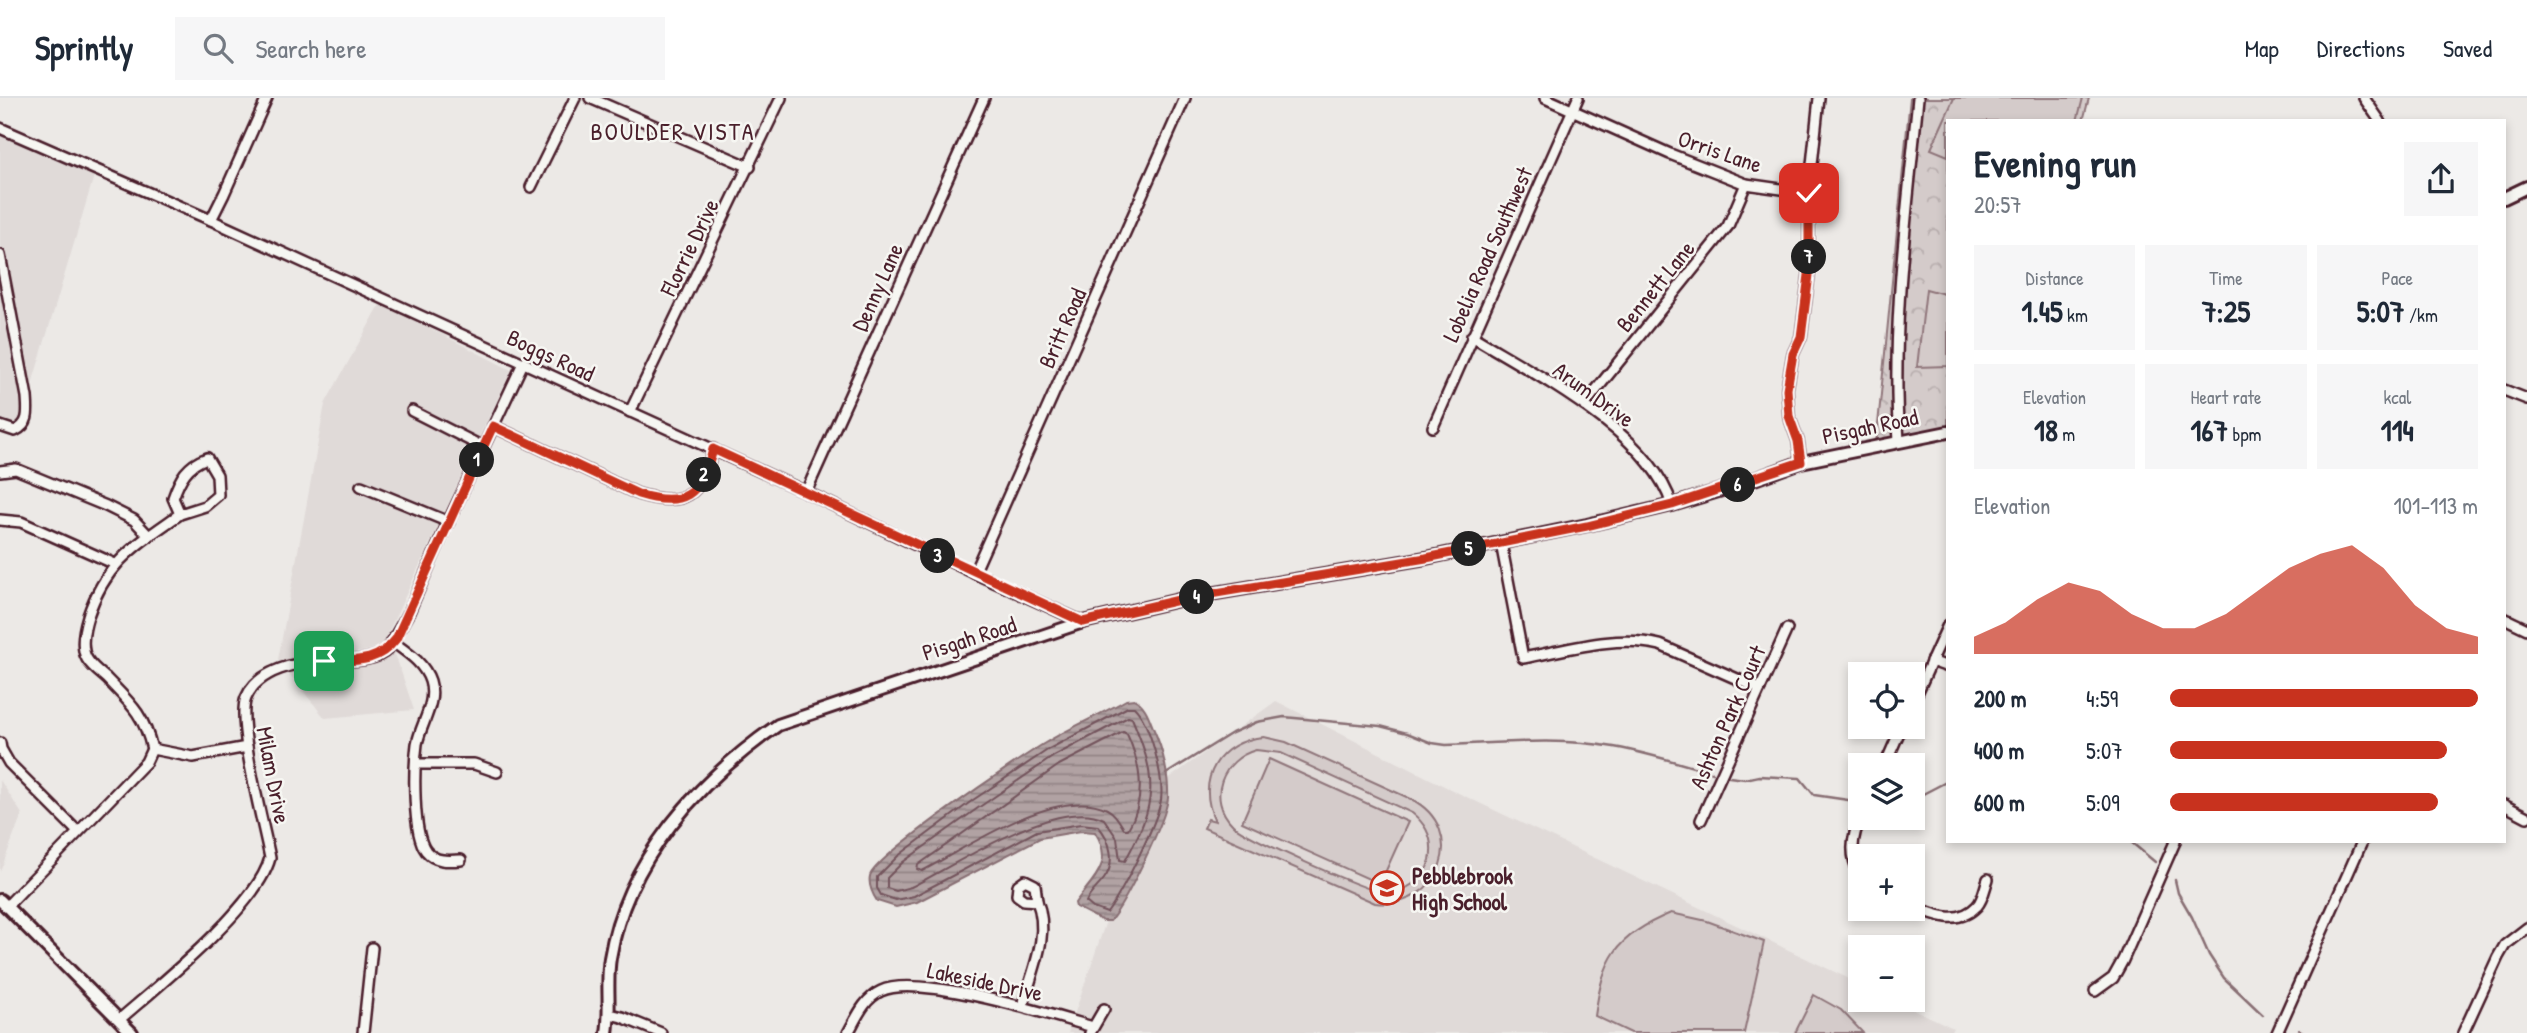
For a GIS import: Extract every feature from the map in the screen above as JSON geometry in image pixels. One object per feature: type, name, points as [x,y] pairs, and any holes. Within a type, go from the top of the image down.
[{"type":"street","points":[[211,220],[267,98]]},
{"type":"street","points":[[531,187],[575,98]]},
{"type":"street","points":[[590,98],[750,167]]},
{"type":"street","name":"Florrie Drive","points":[[630,412],[781,98]]},
{"type":"street","name":"Denny Lane","points":[[806,492],[984,98]]},
{"type":"street","name":"Britt Road","points":[[974,573],[1185,98]]},
{"type":"street","name":"Orris Lane","points":[[1545,98],[1670,154],[1746,184],[1809,193]]},
{"type":"street","name":"Lobelia Road Southwest","points":[[1433,427],[1578,98]]},
{"type":"street","points":[[1801,462],[1798,441],[1789,416],[1787,389],[1793,354],[1801,337],[1809,275],[1809,193],[1819,98]]},
{"type":"street","points":[[1899,441],[1895,391],[1918,98]]},
{"type":"street","points":[[2364,98],[2378,119]]},
{"type":"street","name":"Boggs Road","points":[[0,128],[211,220],[713,449],[1083,622]]},
{"type":"street","name":"Bennett Lane","points":[[1584,405],[1728,226],[1746,184]]},
{"type":"street","points":[[2506,197],[2527,187]]},
{"type":"street","points":[[0,255],[27,397],[28,419],[22,428],[15,431],[0,426]]},
{"type":"street","name":"Arum Drive","points":[[1472,336],[1584,405],[1640,452],[1657,472],[1672,505]]},
{"type":"street","name":"Milam Drive","points":[[119,1020],[189,958],[229,918],[266,868],[270,858],[247,747],[244,715],[246,699],[267,676],[286,667],[324,661],[365,659],[383,654],[393,642],[410,612],[523,363]]},
{"type":"street","points":[[2506,391],[2527,400]]},
{"type":"street","points":[[412,411],[483,447]]},
{"type":"street","points":[[493,426],[638,494],[663,501],[672,501],[692,493],[704,475],[713,449]]},
{"type":"street","name":"Pisgah Road","points":[[607,1033],[610,1014],[610,959],[629,891],[657,844],[696,795],[747,747],[778,725],[1083,622],[1192,597],[1501,543],[1672,505],[1801,462],[1946,432]]},
{"type":"street","points":[[132,1033],[3,903],[78,832],[146,762],[152,749],[148,730],[141,716],[87,659],[85,628],[93,601],[115,564],[180,514],[205,506],[218,495],[217,475],[207,458],[189,467],[179,483],[173,498],[180,514]]},
{"type":"street","points":[[0,471],[16,469],[106,506],[134,520],[149,536]]},
{"type":"street","points":[[361,486],[449,522]]},
{"type":"street","points":[[0,520],[21,522],[115,564]]},
{"type":"street","points":[[1501,543],[1523,659],[1616,641],[1638,641],[1660,645],[1760,690]]},
{"type":"street","points":[[2506,619],[2527,629]]},
{"type":"street","name":"Ashton Park Court","points":[[1701,820],[1787,629]]},
{"type":"street","points":[[1925,675],[1946,629]]},
{"type":"street","points":[[393,642],[414,657],[430,681],[432,693],[418,740],[416,764],[418,829],[422,843],[434,858],[446,861],[461,860]]},
{"type":"street","points":[[1931,661],[1946,666]]},
{"type":"street","points":[[0,743],[9,763],[78,832]]},
{"type":"street","points":[[152,749],[193,757],[247,747]]},
{"type":"street","points":[[416,764],[474,764],[497,772]]},
{"type":"street","points":[[2506,806],[2527,817]]},
{"type":"street","points":[[2095,991],[2113,978],[2123,960],[2175,843]]},
{"type":"street","points":[[2277,1033],[2362,843]]},
{"type":"street","points":[[1925,912],[1948,918],[1965,915],[1979,905],[1989,879]]},
{"type":"street","points":[[1023,1006],[1039,952],[1042,931],[1041,911],[1037,901]]},
{"type":"street","points":[[2463,1033],[2505,944],[2527,928]]},
{"type":"street","points":[[363,1033],[372,948]]},
{"type":"street","name":"Lakeside Drive","points":[[848,1033],[869,1000],[879,992],[897,986],[929,987],[1023,1006],[1092,1030],[1104,1009]]},
{"type":"street","points":[[610,1014],[661,1033]]},
{"type":"shaded area","points":[[0,133],[94,176],[16,438],[0,431]]},
{"type":"shaded area","points":[[381,303],[511,370],[388,633],[414,710],[325,718],[278,660],[325,404]]},
{"type":"shaded area","name":"Pebblebrook High School","points":[[1276,701],[1452,790],[1848,978],[1848,1012],[1919,1012],[1953,1028],[1950,1033],[1068,1033],[1137,830],[1164,782]]},
{"type":"shaded area","points":[[0,780],[22,814],[0,872]]},
{"type":"green space","points":[[1910,98],[2089,98],[2084,119],[1946,119],[1946,431],[1876,445]]},
{"type":"green space","points":[[1954,98],[2083,98],[2078,119],[1946,119],[1946,155],[1931,149]]},
{"type":"green space","points":[[1926,289],[1946,294],[1946,366],[1917,367]]},
{"type":"green space","points":[[1264,737],[1286,742],[1411,799],[1429,812],[1440,829],[1443,847],[1440,865],[1431,882],[1417,894],[1398,902],[1375,903],[1204,828],[1208,819],[1215,821],[1208,791],[1215,765],[1223,754],[1248,740]],"holes":[[[1256,750],[1281,753],[1412,813],[1425,828],[1431,846],[1430,860],[1423,874],[1406,888],[1385,893],[1282,852],[1233,825],[1220,804],[1219,792],[1227,771],[1234,762]]]},
{"type":"green space","points":[[1269,759],[1408,822],[1380,884],[1242,822]]},
{"type":"green space","points":[[1671,913],[1707,921],[1764,942],[1744,1033],[1631,1033],[1595,1016],[1602,979],[1615,952],[1637,931]]},
{"type":"green space","points":[[1814,995],[1841,1010],[1863,1033],[1795,1033]]},
{"type":"water","points":[[1134,699],[1147,712],[1160,746],[1168,798],[1144,861],[1110,921],[1103,921],[1076,907],[1075,903],[1095,878],[1102,862],[1101,843],[1095,832],[1081,831],[1040,838],[917,902],[896,907],[877,901],[871,889],[870,876],[878,865],[921,829],[1045,743],[1126,700]]},
{"type":"waterway","points":[[1166,774],[1232,733],[1257,722],[1284,717],[1380,726],[1446,745],[1530,742],[1594,744],[1664,758],[1713,773]]},
{"type":"waterway","points":[[1729,777],[1800,778],[1814,795],[1848,800]]},
{"type":"waterway","points":[[1925,793],[1946,782]]},
{"type":"waterway","points":[[2132,843],[2155,862]]},
{"type":"waterway","points":[[2175,880],[2178,893],[2209,955],[2224,978],[2263,1015]]},
{"type":"waterway","points":[[2299,1030],[2305,1033]]},
{"type":"place","name":"Pebblebrook High School","points":[[1387,888]]},
{"type":"district","name":"BOULDER VISTA","points":[[673,131]]},
{"type":"route","points":[[324,661],[365,659],[383,654],[396,639],[493,426],[638,494],[663,501],[681,499],[692,493],[704,475],[713,449],[1083,622],[1192,597],[1426,558],[1587,526],[1738,485],[1801,462],[1798,441],[1789,416],[1787,389],[1793,354],[1801,337],[1809,275],[1809,193]]}]
